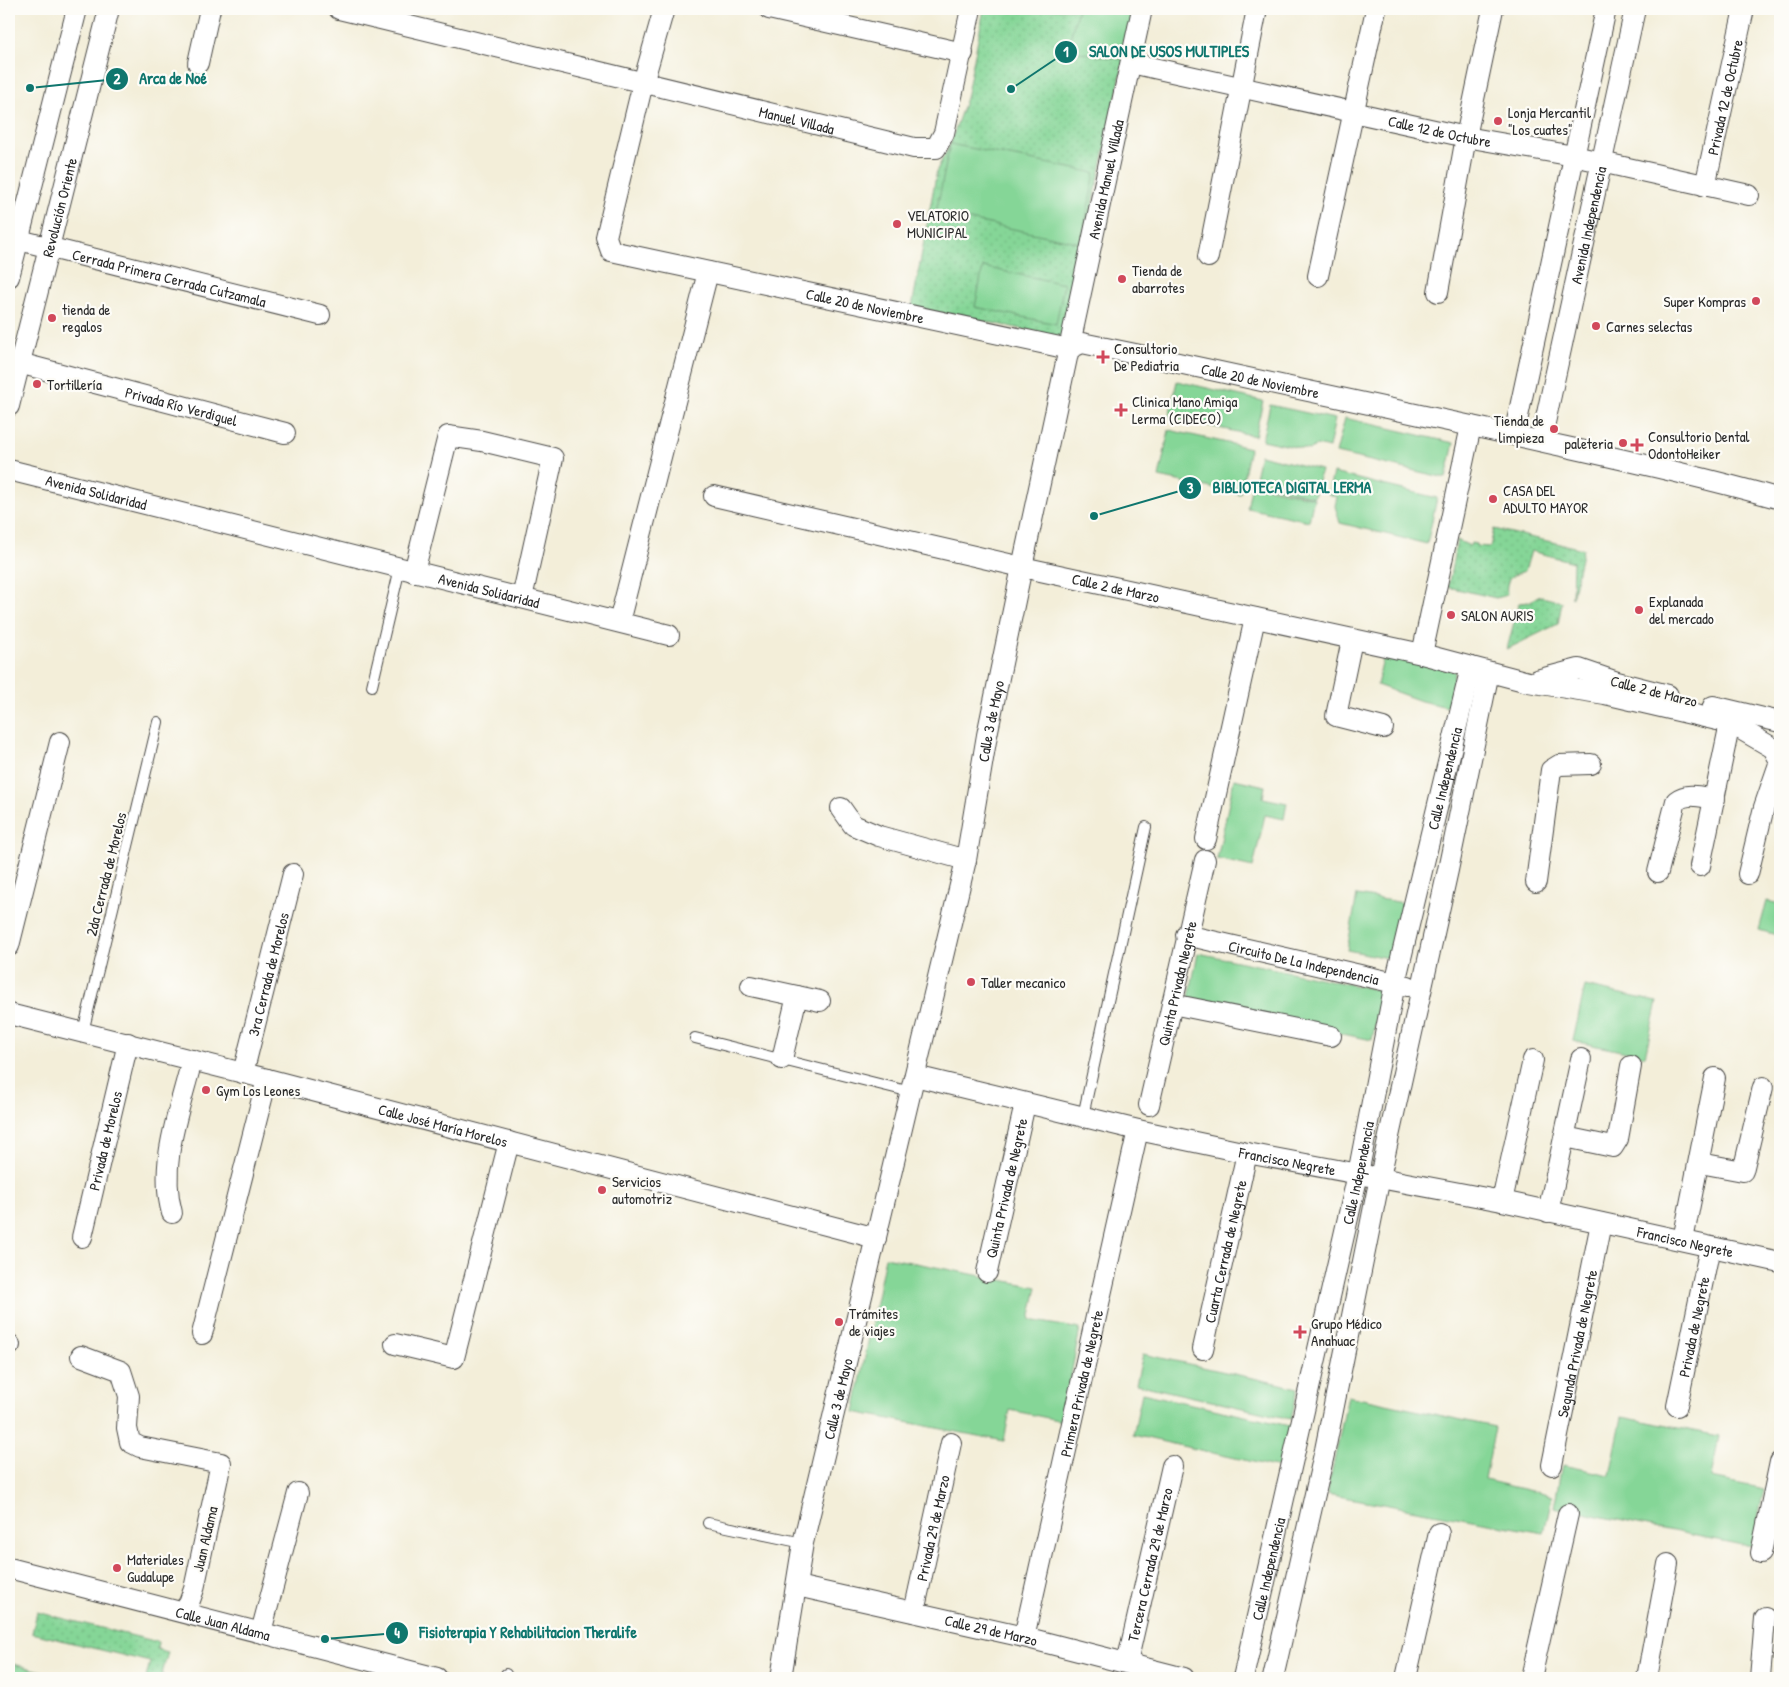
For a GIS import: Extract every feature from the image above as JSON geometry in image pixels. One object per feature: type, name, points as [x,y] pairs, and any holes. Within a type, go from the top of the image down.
[{"type":"street","points":[[9,277],[77,9]]},
{"type":"street","name":"Revolución Oriente","points":[[9,406],[109,9]]},
{"type":"street","points":[[198,63],[210,9]]},
{"type":"street","name":"Manuel Villada","points":[[339,9],[360,11],[914,148],[936,148],[944,133],[963,53]]},
{"type":"street","points":[[643,82],[664,9]]},
{"type":"street","points":[[769,9],[963,53],[972,9]]},
{"type":"street","name":"Avenida Manuel Villada","points":[[1069,349],[1142,9]]},
{"type":"street","points":[[1208,257],[1257,9]]},
{"type":"street","points":[[1318,276],[1376,9]]},
{"type":"street","points":[[1438,292],[1466,137],[1493,9]]},
{"type":"street","name":"Avenida Independencia","points":[[1514,435],[1606,9]]},
{"type":"street","name":"Avenida Independencia","points":[[1541,441],[1635,9]]},
{"type":"street","name":"Privada 12 de Octubre","points":[[1705,186],[1744,9]]},
{"type":"street","name":"Calle 12 de Octubre","points":[[1131,64],[1354,111],[1466,137],[1574,156],[1749,195]]},
{"type":"street","name":"Calle 20 de Noviembre","points":[[643,82],[606,236],[611,251],[1069,349],[1082,343],[1541,441],[1780,499]]},
{"type":"street","name":"Cerrada Primera Cerrada Cutzamala","points":[[19,240],[320,315]]},
{"type":"street","points":[[619,622],[708,272]]},
{"type":"street","name":"Calle 3 de Mayo","points":[[782,1678],[803,1543],[966,860],[987,734],[1069,349]]},
{"type":"street","name":"Privada Río Verdiguel","points":[[19,363],[285,433]]},
{"type":"street","points":[[1422,654],[1471,426]]},
{"type":"street","points":[[407,570],[448,436],[492,443],[553,458],[522,598]]},
{"type":"street","name":"Avenida Solidaridad","points":[[9,470],[669,635]]},
{"type":"street","name":"Calle 2 de Marzo","points":[[714,496],[1022,567],[1422,654],[1523,681],[1579,669],[1617,682],[1780,722]]},
{"type":"street","points":[[1206,839],[1255,618]]},
{"type":"street","points":[[1352,640],[1336,716],[1383,728]]},
{"type":"street","name":"Calle Independencia","points":[[1243,1678],[1358,1174],[1395,983],[1424,865],[1480,670]]},
{"type":"street","name":"Calle Independencia","points":[[1273,1678],[1325,1450],[1380,1177],[1448,870],[1480,670]]},
{"type":"street","points":[[1523,681],[1605,694],[1730,723],[1777,753],[1780,761],[1772,808],[1748,874]]},
{"type":"street","points":[[1700,866],[1730,723]]},
{"type":"street","points":[[9,946],[60,742]]},
{"type":"street","points":[[1536,882],[1551,770],[1559,765],[1591,764]]},
{"type":"street","points":[[1658,872],[1676,801],[1691,795],[1715,799]]},
{"type":"street","points":[[841,808],[852,825],[879,836],[966,860]]},
{"type":"street","name":"Quinta Privada Negrete","points":[[1149,1106],[1186,935],[1205,860]]},
{"type":"street","points":[[1424,865],[1448,870]]},
{"type":"street","name":"3ra Cerrada de Morelos","points":[[243,1073],[293,874]]},
{"type":"street","name":"Circuito De La Independencia","points":[[1186,935],[1422,990]]},
{"type":"street","points":[[751,986],[820,1001]]},
{"type":"street","points":[[782,1059],[797,996]]},
{"type":"street","points":[[1172,1004],[1331,1036]]},
{"type":"street","name":"Calle José María Morelos","points":[[9,1014],[128,1043],[876,1238]]},
{"type":"street","name":"Privada de Morelos","points":[[82,1238],[128,1043]]},
{"type":"street","points":[[1548,1212],[1581,1059]]},
{"type":"street","points":[[172,1213],[168,1197],[168,1162],[192,1060]]},
{"type":"street","points":[[1502,1201],[1534,1060]]},
{"type":"street","points":[[1565,1136],[1613,1147],[1618,1139],[1631,1066]]},
{"type":"street","points":[[1684,1240],[1716,1078]]},
{"type":"street","points":[[202,1334],[267,1079]]},
{"type":"street","name":"Francisco Negrete","points":[[913,1084],[1026,1104],[1247,1153],[1502,1201],[1780,1262]]},
{"type":"street","points":[[1700,1163],[1743,1171],[1763,1087]]},
{"type":"street","name":"Quinta Privada de Negrete","points":[[987,1272],[1026,1104]]},
{"type":"street","name":"Primera Privada de Negrete","points":[[1024,1637],[1138,1130]]},
{"type":"street","points":[[395,1344],[454,1358],[509,1142]]},
{"type":"street","name":"Cuarta Cerrada de Negrete","points":[[1203,1349],[1247,1153]]},
{"type":"street","name":"Segunda Privada de Negrete","points":[[1552,1465],[1601,1223]]},
{"type":"street","name":"Privada de Negrete","points":[[1677,1406],[1710,1247]]},
{"type":"street","name":"Juan Aldama","points":[[81,1356],[121,1371],[128,1396],[127,1428],[130,1442],[140,1447],[221,1463],[194,1589],[189,1603],[182,1612]]},
{"type":"street","points":[[1298,1442],[1325,1450]]},
{"type":"street","name":"Privada 29 de Marzo","points":[[914,1612],[951,1443]]},
{"type":"street","points":[[1761,1553],[1780,1462]]},
{"type":"street","name":"Tercera Cerrada 29 de Marzo","points":[[1127,1663],[1172,1466]]},
{"type":"street","points":[[261,1632],[298,1493]]},
{"type":"street","points":[[1531,1678],[1568,1514]]},
{"type":"street","points":[[1406,1678],[1439,1533]]},
{"type":"street","points":[[1647,1678],[1668,1564]]},
{"type":"street","name":"Calle Juan Aldama","points":[[9,1568],[261,1632],[403,1674],[437,1678]]},
{"type":"street","name":"Calle 29 de Marzo","points":[[797,1586],[1024,1637],[1184,1678]]},
{"type":"street","points":[[1760,1678],[1765,1618]]},
{"type":"lane","points":[[372,686],[407,570]]},
{"type":"lane","name":"2da Cerrada de Morelos","points":[[83,1032],[158,722]]},
{"type":"lane","points":[[1083,1116],[1146,827]]},
{"type":"lane","points":[[695,1038],[782,1059],[913,1084]]},
{"type":"lane","points":[[708,1522],[803,1543]]},
{"type":"green space","points":[[984,9],[1135,9],[1089,223],[1081,243],[1067,338],[912,307],[937,170],[950,144],[966,98]]},
{"type":"green space","points":[[1078,9],[1135,9],[1124,60],[1067,50]]},
{"type":"green space","points":[[950,144],[1095,173],[1081,243],[936,213]]},
{"type":"green space","points":[[983,267],[1064,284],[1056,324],[975,307]]},
{"type":"green space","points":[[1177,381],[1263,401],[1255,436],[1169,417]]},
{"type":"green space","points":[[1270,405],[1335,419],[1329,448],[1317,445],[1309,450],[1262,440]]},
{"type":"green space","points":[[1345,418],[1454,443],[1446,478],[1336,453]]},
{"type":"green space","points":[[1169,430],[1250,448],[1240,494],[1159,477]]},
{"type":"green space","points":[[1260,455],[1321,470],[1314,497],[1254,482]]},
{"type":"green space","points":[[1333,473],[1437,498],[1427,544],[1340,523],[1335,506],[1337,497],[1328,494]]},
{"type":"green space","points":[[1252,484],[1314,498],[1309,521],[1247,508]]},
{"type":"green space","points":[[1494,529],[1583,549],[1572,598],[1573,562],[1531,551],[1525,571],[1516,574],[1508,581],[1507,595],[1496,598],[1448,587],[1457,540],[1470,546],[1471,543],[1476,544],[1476,546],[1490,547]]},
{"type":"green space","points":[[1538,596],[1562,602],[1558,624],[1507,649],[1519,603],[1529,602]]},
{"type":"green space","points":[[1384,655],[1455,671],[1447,707],[1421,701],[1377,685]]},
{"type":"green space","points":[[1234,779],[1265,786],[1263,798],[1287,803],[1284,819],[1265,815],[1253,867],[1217,859]]},
{"type":"green space","points":[[1357,895],[1404,903],[1392,959],[1347,950]]},
{"type":"green space","points":[[1767,901],[1780,904],[1780,936],[1759,930]]},
{"type":"green space","points":[[1198,953],[1382,991],[1372,1040],[1188,1002]]},
{"type":"green space","points":[[1585,986],[1657,1002],[1645,1056],[1573,1041]]},
{"type":"green space","points":[[885,1257],[1037,1287],[1030,1320],[1080,1329],[1062,1421],[1010,1410],[1004,1441],[854,1412]]},
{"type":"green space","points":[[1143,1354],[1298,1388],[1291,1419],[1136,1384]]},
{"type":"green space","points":[[1142,1393],[1294,1427],[1284,1469],[1133,1435]]},
{"type":"green space","points":[[1348,1396],[1495,1427],[1485,1480],[1552,1496],[1544,1533],[1327,1494]]},
{"type":"green space","points":[[1622,1417],[1719,1436],[1711,1478],[1764,1489],[1752,1547],[1554,1507],[1562,1465],[1610,1475]]},
{"type":"green space","points":[[37,1612],[158,1642],[157,1649],[168,1652],[161,1678],[146,1678],[150,1662],[32,1633]]},
{"type":"green space","points":[[9,1663],[69,1678],[9,1678]]},
{"type":"place","name":"Arca de Noé","points":[[30,88]]},
{"type":"place","name":"SALON DE USOS MULTIPLES","points":[[1011,89]]},
{"type":"place","name":"Lonja Mercantil \"Los cuates\"","points":[[1498,121]]},
{"type":"place","name":"VELATORIO MUNICIPAL","points":[[897,224]]},
{"type":"place","name":"Tienda de abarrotes","points":[[1122,279]]},
{"type":"place","name":"Super Kompras","points":[[1756,301]]},
{"type":"place","name":"tienda de regalos","points":[[52,318]]},
{"type":"place","name":"Carnes selectas","points":[[1596,326]]},
{"type":"place","name":"Consultorio De Pediatria","points":[[1103,357]]},
{"type":"place","name":"Tortillería","points":[[37,384]]},
{"type":"place","name":"Clinica Mano Amiga Lerma (CIDECO)","points":[[1121,410]]},
{"type":"place","name":"Tienda de limpieza","points":[[1554,429]]},
{"type":"place","name":"paleteria","points":[[1623,443]]},
{"type":"place","name":"Consultorio Dental OdontoHeiker","points":[[1637,445]]},
{"type":"place","name":"CASA DEL ADULTO MAYOR","points":[[1493,499]]},
{"type":"place","name":"BIBLIOTECA DIGITAL LERMA","points":[[1094,516]]},
{"type":"place","name":"Explanada del mercado","points":[[1639,610]]},
{"type":"place","name":"SALON AURIS","points":[[1451,615]]},
{"type":"place","name":"Taller mecanico","points":[[971,982]]},
{"type":"place","name":"Gym Los Leones","points":[[206,1090]]},
{"type":"place","name":"Servicios automotriz","points":[[602,1190]]},
{"type":"place","name":"Trámites de viajes","points":[[839,1322]]},
{"type":"place","name":"Grupo Médico Anahuac","points":[[1300,1332]]},
{"type":"place","name":"Materiales Gudalupe","points":[[117,1568]]},
{"type":"place","name":"Fisioterapia Y Rehabilitacion Theralife","points":[[325,1639]]}]
